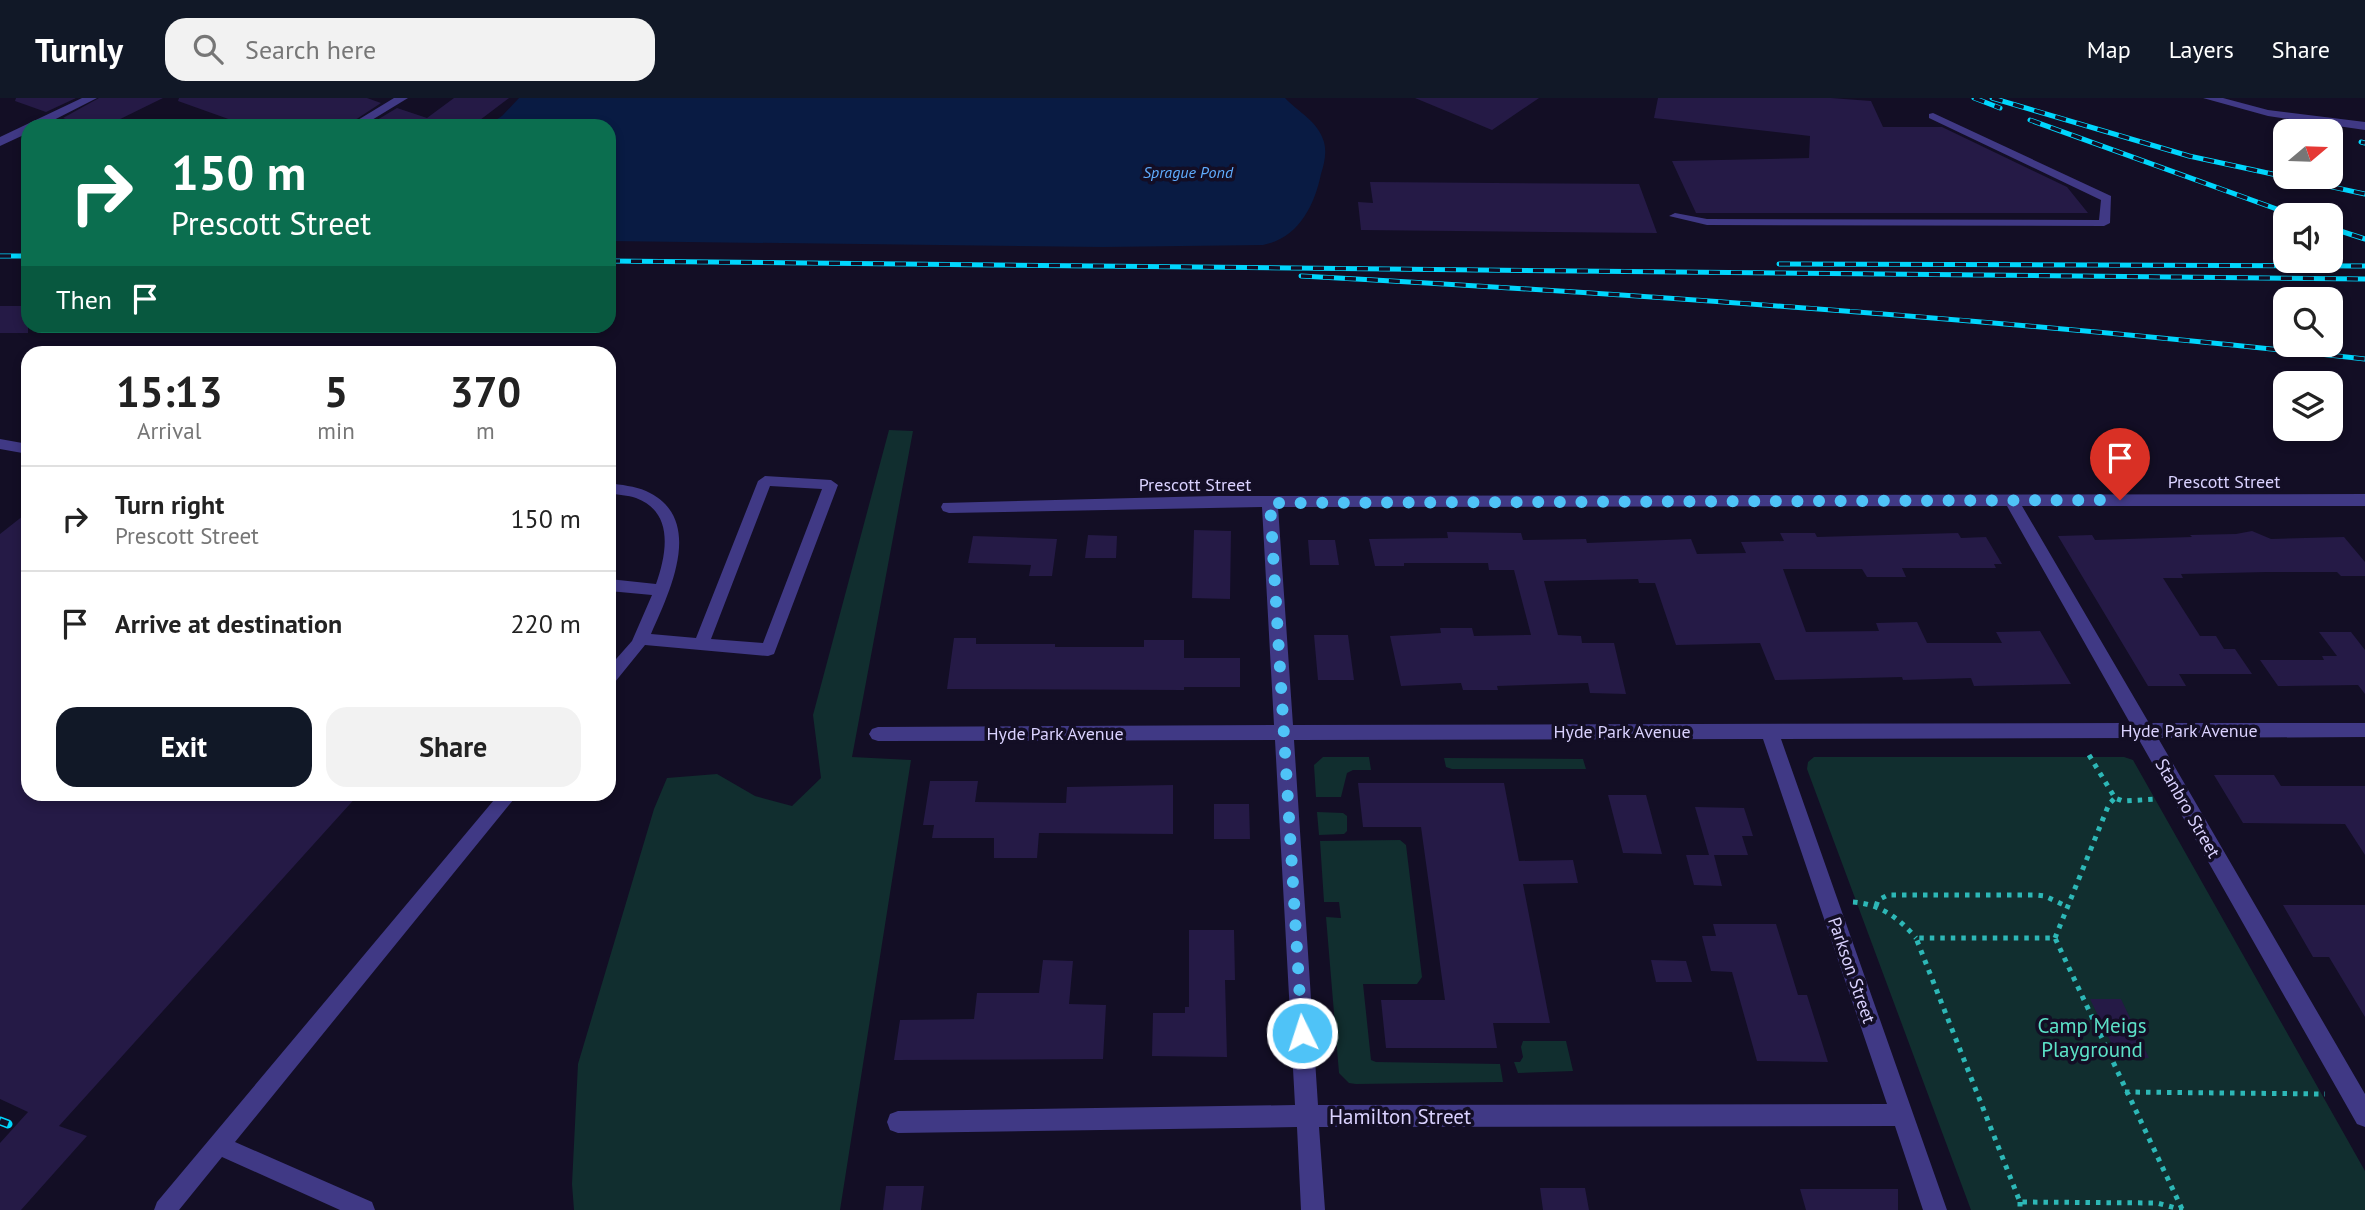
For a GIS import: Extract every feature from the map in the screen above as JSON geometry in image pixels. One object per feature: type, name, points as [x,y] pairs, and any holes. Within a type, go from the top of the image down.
[{"type":"street","points":[[47,119],[90,98]]},
{"type":"street","points":[[366,119],[402,98]]},
{"type":"street","points":[[2208,98],[2268,113],[2365,127]]},
{"type":"street","points":[[0,142],[21,132]]},
{"type":"street","name":"Stanbro Street","points":[[2011,500],[2364,1112]]},
{"type":"street","name":"Prescott Street","points":[[949,507],[1270,503],[2365,500]]},
{"type":"street","points":[[1270,503],[1313,1210]]},
{"type":"street","name":"Parkson Street","points":[[1769,730],[1935,1210]]},
{"type":"street","name":"Hyde Park Avenue","points":[[878,734],[2365,730]]},
{"type":"street","name":"Hamilton Street","points":[[898,1122],[1307,1116],[1902,1115]]},
{"type":"lane","points":[[1675,216],[1707,222],[2104,223],[2108,198],[1933,116]]},
{"type":"lane","points":[[641,639],[768,650],[831,485],[765,481],[702,643]]},
{"type":"lane","points":[[616,489],[641,492],[661,506],[675,541],[674,558],[641,639],[616,669]]},
{"type":"lane","points":[[616,586],[661,590]]},
{"type":"lane","points":[[165,1210],[504,801]]},
{"type":"lane","points":[[218,1145],[364,1210]]},
{"type":"path","points":[[2089,755],[2115,798],[2123,801],[2160,799]]},
{"type":"path","points":[[2115,798],[2109,804],[2055,938],[2182,1210]]},
{"type":"path","points":[[1876,906],[1878,900],[1888,895],[2036,895],[2045,896],[2066,906]]},
{"type":"path","points":[[1853,902],[1876,906],[1900,922],[1916,938],[2020,1202],[2020,1210]]},
{"type":"path","points":[[1916,938],[2055,938]]},
{"type":"path","points":[[2125,1092],[2326,1094]]},
{"type":"path","points":[[2020,1202],[2157,1203],[2182,1210]]},
{"type":"green space","points":[[889,430],[913,431],[852,757],[911,760],[840,1210],[574,1210],[572,1184],[578,1064],[654,809],[667,778],[717,774],[755,796],[792,806],[821,778],[813,715]]},
{"type":"green space","points":[[1323,757],[1369,757],[1371,770],[1353,770],[1347,773],[1341,797],[1316,797],[1314,765]]},
{"type":"green space","name":"Camp Meigs Playground","points":[[1814,757],[2124,757],[2133,760],[2365,1171],[2365,1210],[1971,1210],[1807,769],[1808,762]]},
{"type":"green space","points":[[1444,758],[1583,759],[1586,769],[1452,769],[1446,767]]},
{"type":"green space","points":[[1317,812],[1343,813],[1347,816],[1347,831],[1344,834],[1319,835]]},
{"type":"green space","points":[[1400,840],[1406,845],[1422,977],[1417,984],[1363,984],[1371,1060],[1500,1064],[1503,1082],[1356,1084],[1349,1083],[1339,1073],[1326,917],[1341,918],[1339,902],[1324,902],[1320,841]]},
{"type":"green space","points":[[1523,1041],[1566,1041],[1573,1071],[1518,1073],[1514,1062],[1520,1062],[1523,1057]]},
{"type":"water","name":"Sprague Pond","points":[[519,98],[1285,98],[1317,128],[1324,142],[1325,154],[1318,186],[1309,209],[1286,236],[1263,245],[1103,247],[616,241],[616,119],[497,119]]},
{"type":"building","points":[[16,98],[76,98],[46,112],[15,101]]},
{"type":"building","points":[[99,98],[163,98],[120,119],[63,118]]},
{"type":"building","points":[[179,98],[367,98],[381,103],[357,119],[228,119],[178,101]]},
{"type":"building","points":[[454,98],[509,98],[481,119],[379,119],[397,108],[427,118]]},
{"type":"building","points":[[1415,98],[1539,98],[1492,130]]},
{"type":"building","points":[[1658,98],[1831,98],[1871,101],[1883,127],[1942,127],[2067,187],[2088,213],[1696,213],[1672,161],[1809,158],[1810,136],[1654,118]]},
{"type":"building","points":[[1370,182],[1639,184],[1657,233],[1361,230],[1358,202],[1373,203]]},
{"type":"building","points":[[0,306],[21,306],[21,333],[0,333]]},
{"type":"building","points":[[21,518],[21,801],[353,801],[59,1126],[87,1136],[21,1210],[0,1210],[0,1143],[28,1112],[0,1099],[0,534]]},
{"type":"building","points":[[1194,530],[1231,531],[1230,599],[1192,598]]},
{"type":"building","points":[[2252,531],[2271,539],[2344,537],[2365,562],[2365,576],[2341,576],[2337,572],[2267,572],[2181,574],[2183,578],[2163,578],[2200,636],[2216,636],[2224,649],[2235,649],[2252,674],[2179,674],[2186,686],[2148,686],[2058,536],[2092,535],[2095,540],[2192,537],[2190,535]]},
{"type":"building","points":[[1447,532],[1521,533],[1523,540],[1586,539],[1587,543],[1691,539],[1697,554],[1746,553],[1741,542],[1784,541],[1780,533],[1815,533],[1817,537],[1958,533],[1961,538],[1986,537],[2002,564],[1994,564],[1996,568],[1902,568],[1906,577],[1867,577],[1862,569],[1783,569],[1806,632],[1879,631],[1876,623],[1917,622],[1927,643],[2002,643],[1996,632],[2040,631],[2071,684],[1974,686],[1971,678],[1903,680],[1902,677],[1775,680],[1760,643],[1676,645],[1655,583],[1639,583],[1638,579],[1544,581],[1558,635],[1581,636],[1582,643],[1614,643],[1626,694],[1590,693],[1588,683],[1497,686],[1498,690],[1463,690],[1461,683],[1401,686],[1390,636],[1441,633],[1440,628],[1472,628],[1474,636],[1531,635],[1514,570],[1489,570],[1488,563],[1404,563],[1404,566],[1375,566],[1369,539],[1448,538]]},
{"type":"building","points":[[1088,535],[1117,536],[1116,558],[1085,558]]},
{"type":"building","points":[[973,536],[1057,539],[1052,576],[1029,576],[1031,565],[968,563]]},
{"type":"building","points":[[1308,540],[1335,540],[1339,565],[1310,565]]},
{"type":"building","points":[[2319,632],[2351,632],[2365,650],[2365,694],[2358,685],[2278,686],[2260,660],[2324,660],[2322,656],[2337,656]]},
{"type":"building","points":[[1314,635],[1348,635],[1354,680],[1318,680]]},
{"type":"building","points":[[954,638],[976,638],[976,644],[1055,644],[1055,647],[1144,647],[1144,640],[1184,640],[1184,658],[1240,658],[1240,687],[1184,687],[1184,690],[947,689]]},
{"type":"building","points":[[2214,775],[2274,775],[2281,786],[2365,786],[2365,855],[2345,824],[2243,823]]},
{"type":"building","points":[[930,781],[978,781],[975,802],[1066,803],[1067,787],[1173,785],[1173,834],[1039,833],[1037,858],[994,858],[994,838],[932,838],[934,825],[923,825]]},
{"type":"building","points":[[1358,783],[1504,783],[1519,861],[1573,860],[1578,883],[1523,884],[1550,1023],[1493,1023],[1497,1048],[1386,1048],[1381,1000],[1445,1000],[1421,827],[1363,827]]},
{"type":"building","points":[[1608,795],[1646,795],[1662,854],[1623,853]]},
{"type":"building","points":[[1214,804],[1249,804],[1250,839],[1214,839]]},
{"type":"building","points":[[1695,807],[1744,808],[1753,836],[1742,836],[1748,855],[1714,855],[1722,886],[1694,885],[1686,855],[1709,855]]},
{"type":"building","points":[[2283,905],[2365,905],[2365,1017],[2329,957],[2313,957]]},
{"type":"building","points":[[1713,924],[1776,924],[1798,995],[1807,995],[1828,1062],[1757,1061],[1732,972],[1711,971],[1702,936],[1716,936]]},
{"type":"building","points":[[1189,930],[1234,930],[1235,980],[1225,980],[1227,1057],[1152,1056],[1153,1013],[1185,1013],[1185,1007],[1189,1007]]},
{"type":"building","points":[[1043,960],[1073,961],[1069,1004],[1106,1005],[1103,1059],[894,1060],[900,1020],[974,1019],[977,993],[1039,993]]},
{"type":"building","points":[[1651,960],[1686,961],[1692,982],[1656,982]]},
{"type":"building","points":[[2090,999],[2121,999],[2149,1058],[2118,1057]]},
{"type":"building","points":[[886,1186],[924,1186],[921,1210],[883,1210]]},
{"type":"building","points":[[1540,1188],[1585,1188],[1589,1210],[1543,1210]]},
{"type":"building","points":[[1800,1189],[1898,1189],[1898,1210],[1806,1210]]},
{"type":"railway","points":[[1974,98],[2000,108]]},
{"type":"railway","points":[[1992,98],[2189,156],[2365,194]]},
{"type":"railway","points":[[2030,120],[2273,208]]},
{"type":"railway","points":[[2361,142],[2365,143]]},
{"type":"railway","points":[[2343,232],[2365,239]]},
{"type":"railway","points":[[0,256],[21,256]]},
{"type":"railway","points":[[616,261],[2365,279]]},
{"type":"railway","points":[[1779,264],[2365,266]]},
{"type":"railway","points":[[1301,276],[1833,310],[2099,332],[2365,359]]},
{"type":"railway","points":[[0,1121],[8,1124]]},
{"type":"route","points":[[1302,1033],[1284,756],[1284,695],[1270,503],[2120,500]]}]
